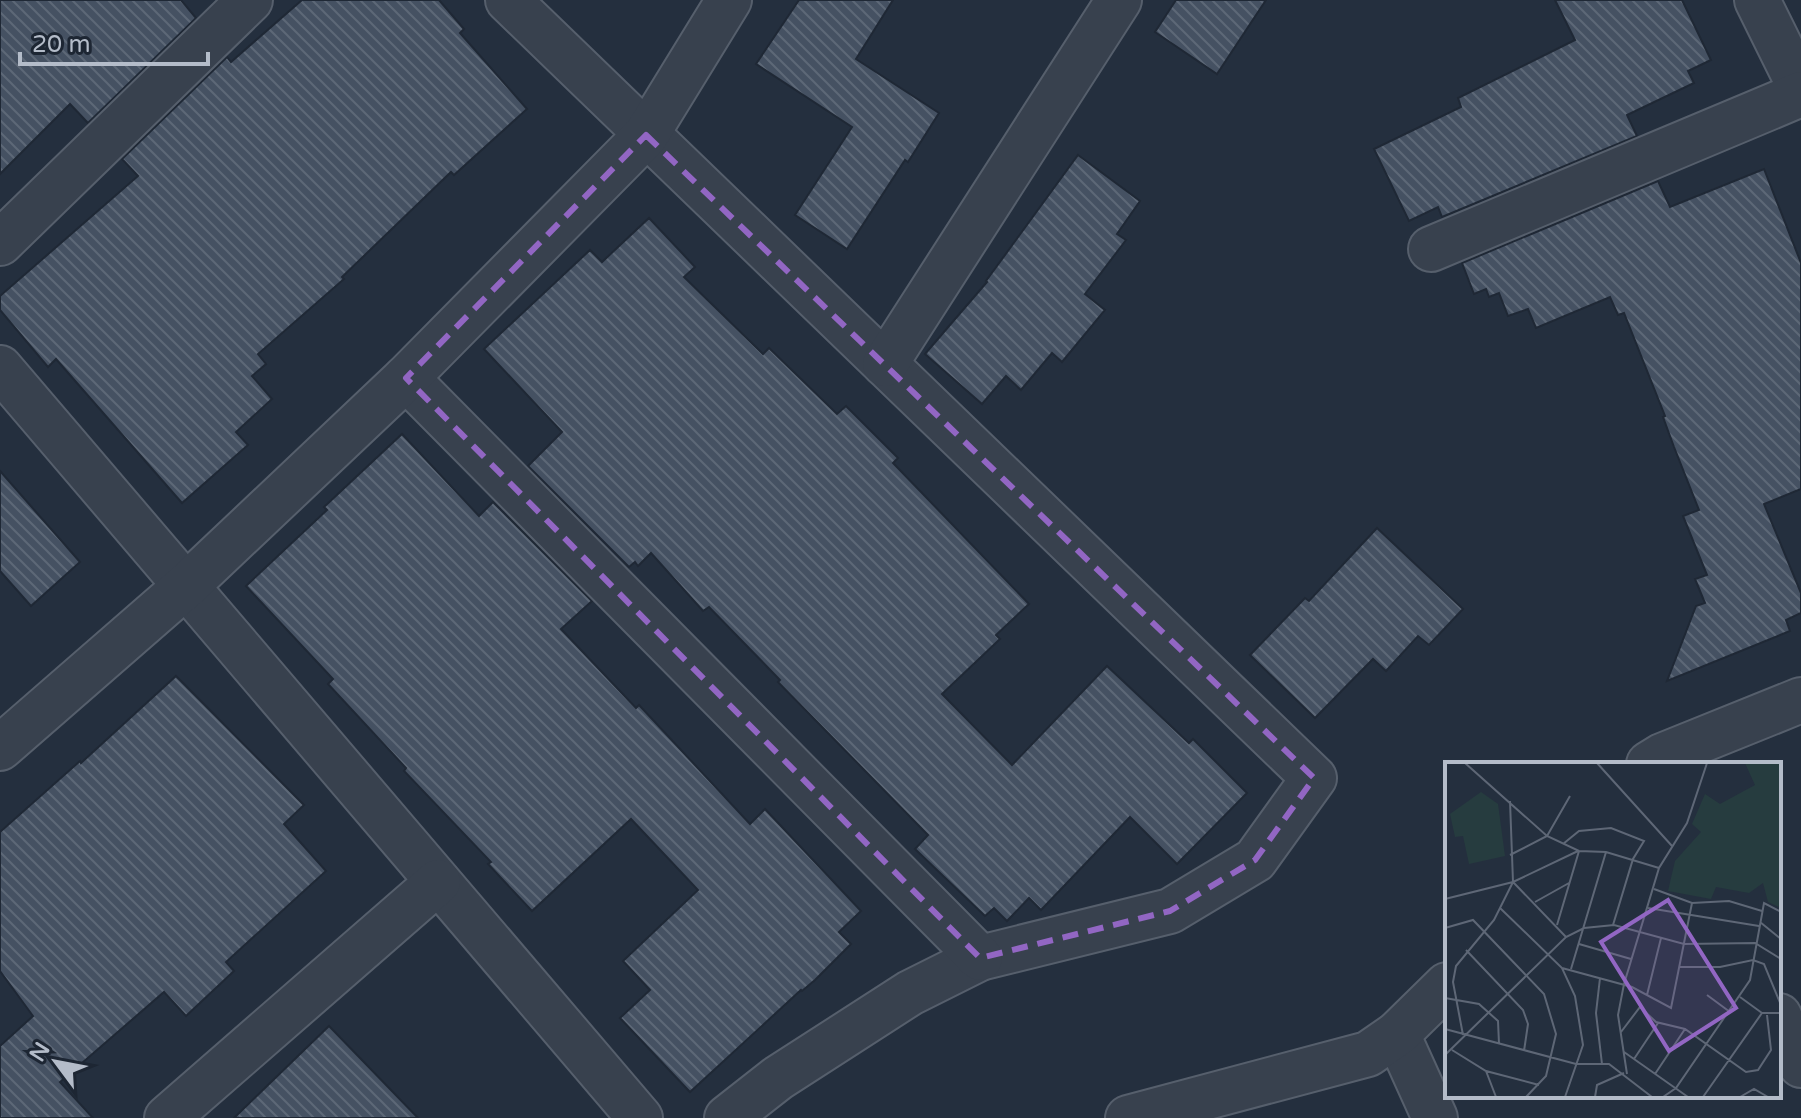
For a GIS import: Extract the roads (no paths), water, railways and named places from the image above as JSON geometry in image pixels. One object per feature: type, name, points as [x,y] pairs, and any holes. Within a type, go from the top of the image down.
[{"type":"street","points":[[0,243],[250,0]]},
{"type":"street","points":[[508,0],[1314,778],[1255,860],[1170,911],[980,958],[910,993],[778,1078],[727,1118]]},
{"type":"street","points":[[0,748],[186,586],[406,378],[646,135],[729,0]]},
{"type":"street","points":[[885,364],[1119,0]]},
{"type":"street","points":[[1431,249],[1801,92],[1757,0]]},
{"type":"street","points":[[0,368],[640,1118]]},
{"type":"street","points":[[406,378],[980,958]]},
{"type":"street","points":[[1659,761],[1801,700]]},
{"type":"street","points":[[167,1118],[438,882]]},
{"type":"street","points":[[1128,1118],[1368,1054],[1397,1034],[1445,987]]},
{"type":"street","points":[[1781,1020],[1801,1065]]},
{"type":"street","points":[[1397,1034],[1435,1118]]}]
